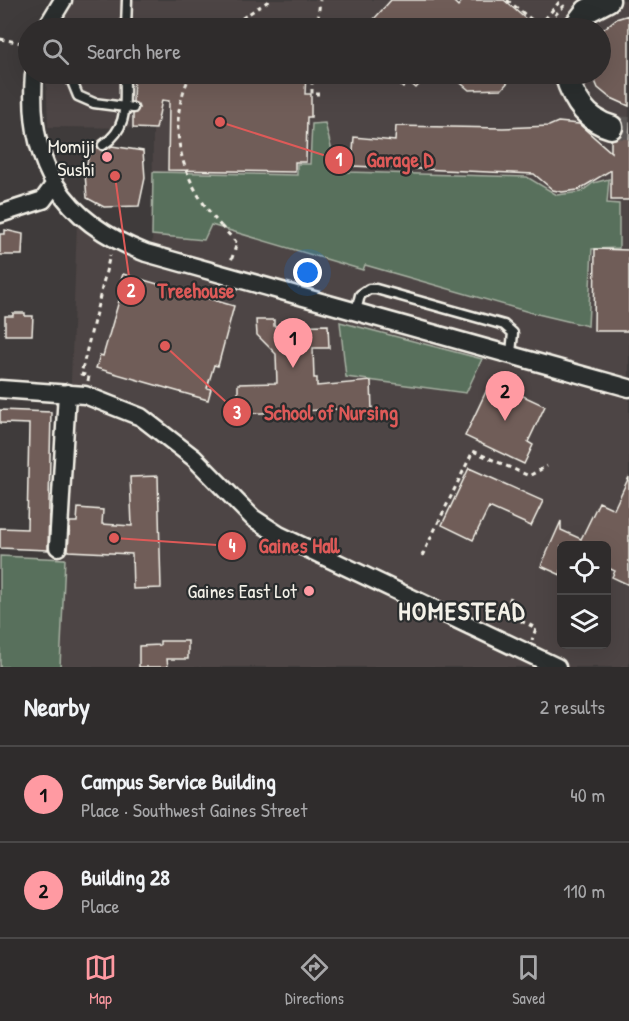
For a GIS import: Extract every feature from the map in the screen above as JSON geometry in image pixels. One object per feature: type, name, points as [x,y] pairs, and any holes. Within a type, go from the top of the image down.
[{"type":"street","points":[[52,18],[63,0]]},
{"type":"street","points":[[573,18],[608,0]]},
{"type":"street","points":[[34,84],[35,136],[54,184],[79,215],[107,235],[146,253],[511,353],[629,388]]},
{"type":"street","points":[[570,84],[580,106],[596,121],[611,127]]},
{"type":"street","points":[[0,214],[43,200],[54,184]]},
{"type":"street","points":[[0,389],[85,395],[141,417],[166,434],[194,458],[240,507],[279,535],[558,667]]},
{"type":"street","points":[[58,548],[67,393]]},
{"type":"lane","points":[[126,18],[127,0]]},
{"type":"lane","points":[[73,84],[78,96],[94,103],[129,107]]},
{"type":"lane","points":[[103,145],[116,136],[129,107],[126,84]]},
{"type":"lane","points":[[356,311],[360,295],[369,289],[376,289],[504,325],[513,333],[511,353]]},
{"type":"path","points":[[242,18],[270,0]]},
{"type":"path","points":[[318,18],[320,0]]},
{"type":"path","points":[[507,0],[529,18]]},
{"type":"path","points":[[548,18],[561,0]]},
{"type":"path","points":[[551,18],[564,6],[570,18]]},
{"type":"path","points":[[0,39],[18,42]]},
{"type":"path","points":[[188,84],[178,117],[179,150],[193,189],[202,205],[237,243],[231,261]]},
{"type":"path","points":[[312,84],[312,94],[320,94]]},
{"type":"path","points":[[85,395],[89,376],[81,374],[111,255],[102,251],[107,235]]},
{"type":"path","points":[[422,556],[473,451],[529,476],[547,466]]},
{"type":"path","points":[[511,597],[504,613],[536,628],[527,653]]},
{"type":"shaded area","points":[[73,0],[629,0],[629,667],[60,667],[77,223],[94,238],[152,262],[153,128],[48,127],[46,84],[611,84],[611,18],[61,18],[64,10]]},
{"type":"green space","points":[[325,123],[331,147],[348,172],[527,177],[557,195],[581,192],[593,183],[609,179],[607,203],[619,204],[619,248],[592,249],[588,326],[529,312],[365,265],[363,270],[211,225],[204,240],[152,235],[153,172],[297,175],[297,164],[310,164],[312,124]]},
{"type":"green space","points":[[340,322],[482,359],[466,393],[346,377]]},
{"type":"green space","points":[[0,556],[65,559],[60,667],[0,667]]},
{"type":"building","points":[[391,0],[452,0],[458,6],[463,0],[504,0],[525,18],[375,18]]},
{"type":"building","points":[[629,15],[629,106],[609,97],[596,84],[611,84],[611,23]]},
{"type":"building","points":[[134,84],[306,84],[305,94],[311,94],[311,117],[307,117],[306,162],[295,162],[295,172],[168,170],[169,101],[162,100],[156,129],[133,128],[133,114],[139,108],[133,102]]},
{"type":"building","points":[[462,84],[506,84],[502,89],[469,90]]},
{"type":"building","points":[[558,122],[579,124],[611,152],[611,140],[620,137],[624,123],[629,123],[629,200],[611,200],[611,170],[578,190],[562,192],[553,190],[534,174],[352,166],[354,137],[395,141],[396,126],[503,128],[549,126]]},
{"type":"building","points":[[112,146],[143,151],[145,178],[139,206],[104,207],[87,198],[85,174],[90,148],[97,147],[103,151]]},
{"type":"building","points":[[5,230],[23,234],[22,255],[0,255],[0,234],[5,234]]},
{"type":"building","points":[[595,249],[629,250],[629,331],[594,331]]},
{"type":"building","points":[[123,274],[234,306],[218,366],[214,365],[207,388],[211,389],[208,400],[96,368],[100,355],[103,356],[123,287],[119,286]]},
{"type":"building","points":[[13,313],[33,316],[32,335],[5,335],[5,316],[13,316]]},
{"type":"building","points":[[256,320],[274,320],[274,326],[328,325],[329,348],[313,348],[314,378],[317,378],[317,386],[371,381],[372,411],[340,412],[340,409],[240,414],[240,409],[233,409],[233,396],[238,395],[238,384],[277,383],[276,354],[257,335]]},
{"type":"building","points":[[491,381],[545,406],[528,442],[533,445],[524,464],[465,436]]},
{"type":"building","points":[[0,410],[51,412],[48,550],[0,548],[0,528],[27,529],[29,424],[0,423]]},
{"type":"building","points":[[469,468],[543,501],[531,526],[489,507],[473,540],[442,525]]},
{"type":"building","points":[[158,476],[161,588],[133,589],[132,554],[68,551],[70,522],[77,522],[78,508],[103,510],[102,524],[132,526],[130,477]]},
{"type":"building","points":[[629,477],[629,585],[612,577],[615,571],[611,569],[611,541],[557,541],[557,573],[541,566],[561,521],[561,530],[581,539],[599,502],[614,509]]},
{"type":"building","points":[[160,641],[188,641],[188,659],[167,659],[168,667],[139,667],[139,646],[160,645]]},
{"type":"tunnel","points":[[611,127],[629,128]]},
{"type":"place","name":"Garage D","points":[[220,122]]},
{"type":"place","name":"Momiji Sushi","points":[[107,157]]},
{"type":"place","name":"Treehouse","points":[[115,176]]},
{"type":"place","name":"School of Nursing","points":[[165,346]]},
{"type":"place","name":"Campus Service Building","points":[[293,368]]},
{"type":"place","name":"Building 28","points":[[505,421]]},
{"type":"place","name":"Gaines Hall","points":[[114,538]]},
{"type":"place","name":"Gaines East Lot","points":[[309,591]]},
{"type":"district","name":"HOMESTEAD","points":[[462,611]]}]
